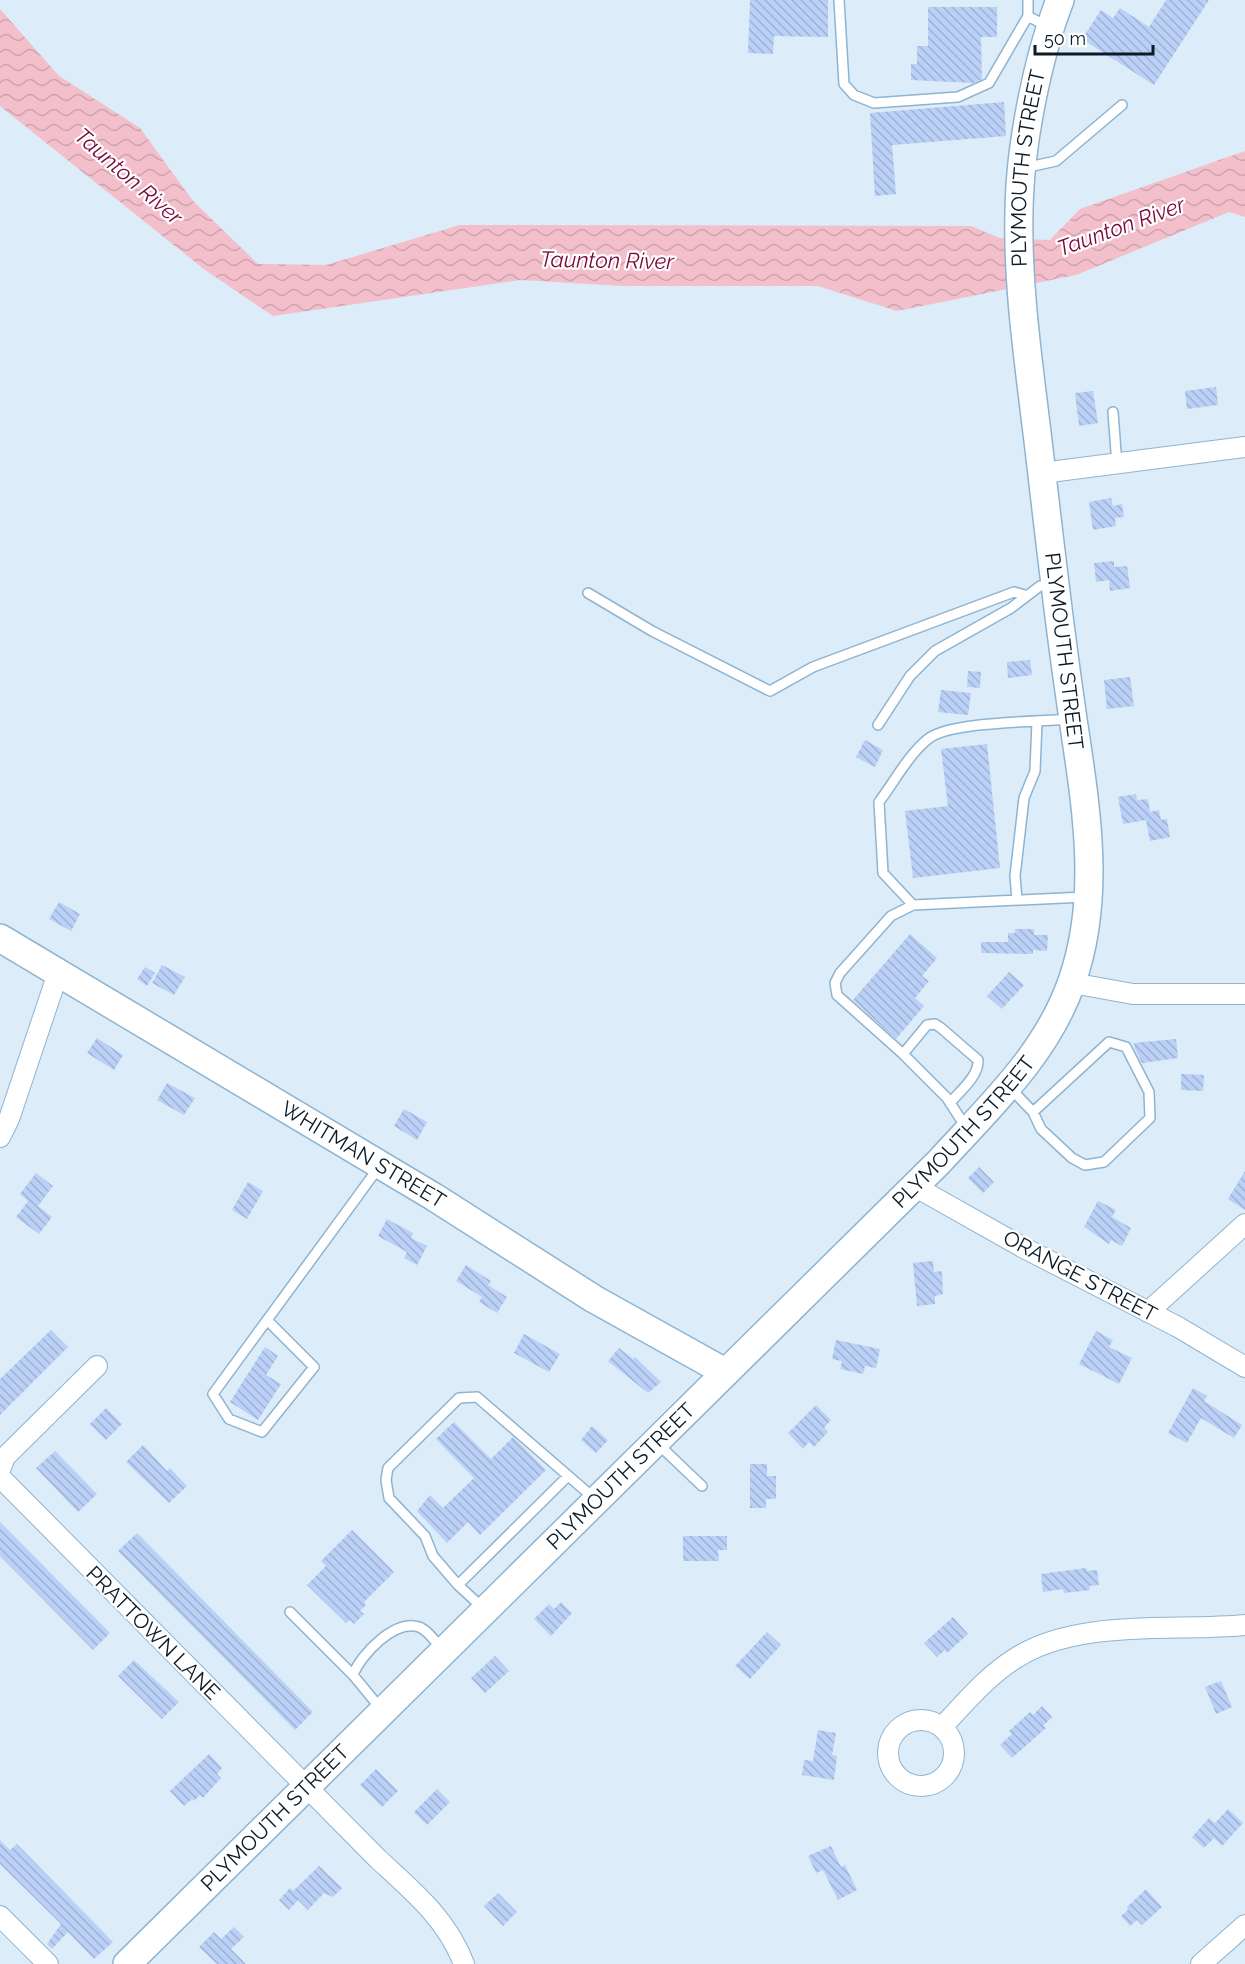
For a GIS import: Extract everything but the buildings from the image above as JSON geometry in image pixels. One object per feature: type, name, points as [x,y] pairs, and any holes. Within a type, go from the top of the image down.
[{"type":"main road","name":"PLYMOUTH STREET","points":[[129,1963],[968,1131],[1008,1087],[1043,1040],[1072,983],[1085,935],[1090,896],[1090,855],[1054,585],[1022,291],[1019,230],[1022,168],[1040,69],[1039,22],[1060,0]]},
{"type":"main road","name":"WHITMAN STREET","points":[[0,938],[379,1167],[434,1197],[628,1319],[725,1372]]},
{"type":"street","points":[[1042,473],[1245,447]]},
{"type":"street","points":[[0,1137],[9,1119],[58,973]]},
{"type":"street","points":[[1072,983],[1133,994],[1245,994]]},
{"type":"street","name":"ORANGE STREET","points":[[914,1186],[1023,1248],[1148,1312],[1245,1366]]},
{"type":"street","points":[[1148,1312],[1245,1224]]},
{"type":"street","points":[[0,1470],[5,1457],[97,1366]]},
{"type":"street","name":"PRATTOWN LANE","points":[[0,1477],[307,1788],[424,1901],[444,1925],[464,1964]]},
{"type":"street","points":[[942,1727],[999,1670],[1036,1647],[1065,1639],[1136,1628],[1245,1625]]},
{"type":"street","points":[[0,1916],[48,1964]]},
{"type":"street","points":[[1201,1964],[1245,1925]]},
{"type":"lane","points":[[839,0],[843,84],[854,95],[874,103],[958,97],[989,83],[1039,22],[1028,0]]},
{"type":"lane","points":[[1022,168],[1056,161],[1122,105]]},
{"type":"lane","points":[[1113,412],[1117,465]]},
{"type":"lane","points":[[878,725],[910,676],[934,651],[1011,608],[1025,595],[1040,586],[1054,585]]},
{"type":"lane","points":[[588,593],[652,631],[770,691],[813,667],[1014,592],[1025,595]]},
{"type":"lane","points":[[913,905],[883,873],[879,802],[928,739],[935,735],[968,727],[1073,719]]},
{"type":"lane","points":[[1017,900],[1017,865],[1024,798],[1035,771],[1037,722]]},
{"type":"lane","points":[[968,1131],[950,1103],[903,1053],[837,995],[835,984],[840,973],[891,916],[913,905],[1090,896]]},
{"type":"lane","points":[[903,1053],[927,1025],[935,1024],[978,1060],[975,1074],[950,1103]]},
{"type":"lane","points":[[1008,1087],[1034,1112],[1041,1129],[1072,1158],[1085,1165],[1104,1161],[1150,1118],[1149,1092],[1126,1047],[1109,1042],[1034,1112]]},
{"type":"lane","points":[[268,1321],[314,1367],[262,1432],[229,1419],[213,1394],[379,1167]]},
{"type":"lane","points":[[486,1610],[458,1585],[433,1556],[424,1536],[389,1498],[386,1480],[388,1468],[396,1460],[459,1398],[477,1397],[596,1501]]},
{"type":"lane","points":[[656,1442],[702,1486]]},
{"type":"lane","points":[[458,1585],[568,1476]]},
{"type":"lane","points":[[290,1611],[353,1676],[384,1712]]},
{"type":"lane","points":[[353,1676],[356,1666],[391,1631],[409,1625],[422,1628],[444,1652]]},
{"type":"water","name":"Taunton River","points":[[0,9],[59,76],[140,128],[193,201],[258,264],[326,265],[460,225],[971,226],[1000,238],[1050,240],[1080,209],[1245,151],[1245,217],[1229,212],[1076,275],[897,311],[818,286],[623,286],[520,280],[273,316],[205,270],[0,106]]}]
